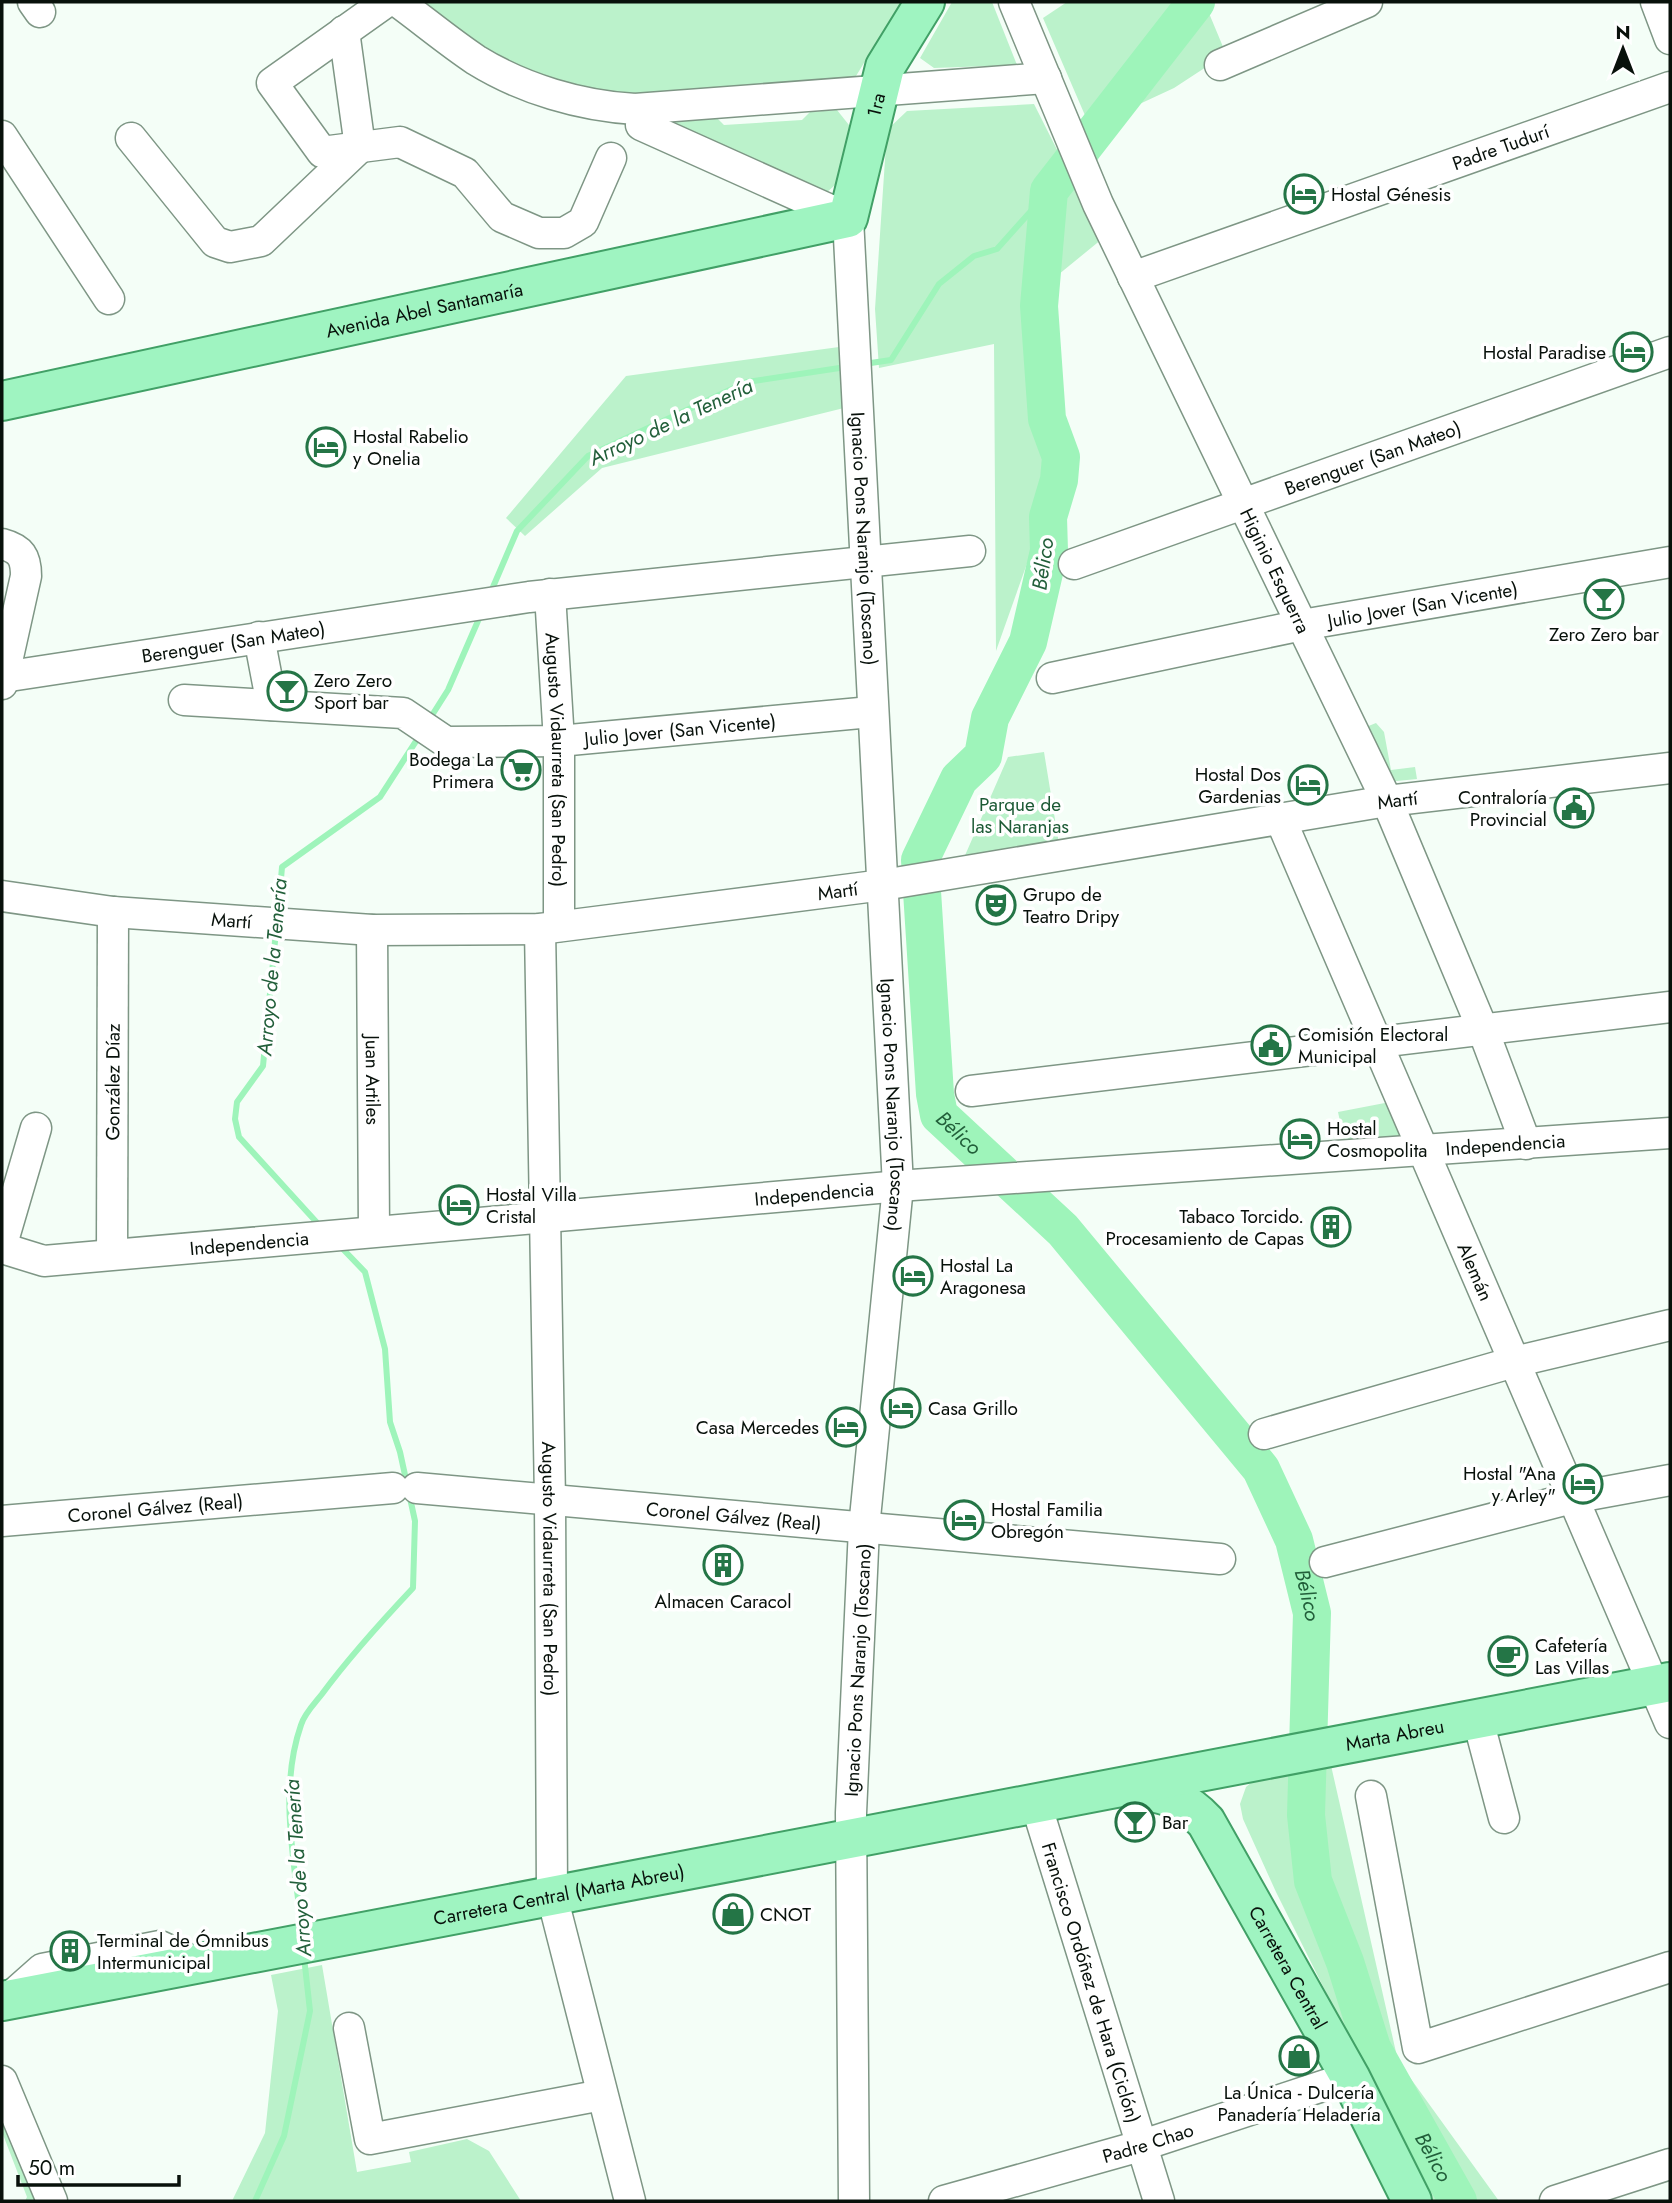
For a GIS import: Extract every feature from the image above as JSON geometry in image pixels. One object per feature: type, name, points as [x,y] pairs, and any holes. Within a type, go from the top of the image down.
[{"type":"main road","name":"1ra","points":[[848,218],[885,67],[925,2]]},
{"type":"main road","name":"Avenida Abel Santamaría","points":[[6,396],[848,218]]},
{"type":"main road","name":"Marta Abreu","points":[[1118,1789],[1662,1684]]},
{"type":"main road","name":"Carretera Central (Marta Abreu)","points":[[4,2001],[1118,1789]]},
{"type":"main road","name":"Carretera Central","points":[[1118,1789],[1157,1792],[1180,1800],[1206,1822],[1350,2077],[1412,2201]]},
{"type":"street","points":[[386,2],[272,83],[322,152],[400,142],[465,173],[502,217],[539,233],[565,233],[583,222],[611,158]]},
{"type":"street","points":[[398,2],[477,60],[541,90],[599,107],[635,109],[1046,78]]},
{"type":"street","name":"Higinio Esquerra","points":[[1014,2],[1098,204],[1387,801],[1483,1030],[1526,1144]]},
{"type":"street","points":[[1220,65],[1367,2]]},
{"type":"street","points":[[1656,2],[1670,39]]},
{"type":"street","points":[[344,31],[360,147]]},
{"type":"street","name":"Padre Tudurí","points":[[1133,277],[1670,87]]},
{"type":"street","points":[[641,125],[848,218]]},
{"type":"street","points":[[2,136],[109,299]]},
{"type":"street","points":[[131,138],[215,242],[230,247],[261,241],[360,147]]},
{"type":"street","name":"Ignacio Pons Naranjo (Toscano)","points":[[848,218],[859,393],[871,712],[891,884],[905,1185],[864,1528],[850,1839],[854,2201]]},
{"type":"street","name":"Berenguer (San Mateo)","points":[[1074,564],[1670,352]]},
{"type":"street","points":[[2,544],[16,548],[26,559],[26,576],[3,680]]},
{"type":"street","points":[[539,595],[970,551]]},
{"type":"street","name":"Julio Jover (San Vicente)","points":[[1052,678],[1302,625],[1670,562]]},
{"type":"street","name":"Berenguer (San Mateo)","points":[[3,680],[259,637],[539,595]]},
{"type":"street","name":"Augusto Vidaurreta (San Pedro)","points":[[539,595],[558,741],[549,928],[545,1216],[552,1896],[630,2201]]},
{"type":"street","points":[[184,700],[272,705],[259,637]]},
{"type":"street","name":"Julio Jover (San Vicente)","points":[[272,705],[403,713],[446,742],[558,741],[871,712]]},
{"type":"street","name":"Martí","points":[[2,896],[113,912],[372,930],[549,928],[891,884],[1387,801],[1670,768]]},
{"type":"street","name":"Alemán","points":[[1280,818],[1573,1498],[1662,1684],[1670,1723]]},
{"type":"street","name":"González Díaz","points":[[111,1254],[113,912]]},
{"type":"street","name":"Juan Artiles","points":[[364,1232],[372,930]]},
{"type":"street","points":[[971,1091],[1670,1007]]},
{"type":"street","points":[[2,1246],[36,1128]]},
{"type":"street","name":"Independencia","points":[[2,1246],[44,1261],[905,1185],[1424,1152],[1670,1133]]},
{"type":"street","points":[[1264,1434],[1514,1362],[1670,1325]]},
{"type":"street","points":[[1325,1562],[1573,1498],[1670,1480]]},
{"type":"street","name":"Coronel Gálvez (Real)","points":[[2,1521],[405,1488],[1220,1559]]},
{"type":"street","points":[[1478,1720],[1504,1818]]},
{"type":"street","points":[[1371,1796],[1419,2048],[1670,1967]]},
{"type":"street","name":"Francisco Ordóñez de Hara (Ciclón)","points":[[1036,1804],[1159,2201]]},
{"type":"street","points":[[349,2028],[370,2139],[602,2095]]},
{"type":"street","name":"Padre Chao","points":[[944,2201],[1140,2146],[1350,2077]]},
{"type":"street","points":[[2,2081],[51,2201]]},
{"type":"street","points":[[1555,2201],[1670,2164]]},
{"type":"green space","points":[[421,2],[901,2],[853,81],[595,96],[471,48]]},
{"type":"green space","points":[[952,2],[992,2],[1017,65],[934,68],[920,58]]},
{"type":"green space","points":[[1067,2],[1213,2],[1206,6],[1226,54],[1174,88],[1090,127],[1043,18]]},
{"type":"green space","points":[[1034,104],[1102,239],[1053,279],[1034,329],[1040,422],[1049,441],[1049,488],[1037,507],[1035,541],[996,651],[994,344],[879,368],[875,309],[887,130],[907,111]]},
{"type":"green space","points":[[837,110],[853,130],[845,176],[825,194],[665,118],[715,116],[724,125],[802,120],[810,112]]},
{"type":"green space","points":[[839,347],[844,408],[602,468],[525,536],[506,518],[626,376]]},
{"type":"green space","points":[[1376,723],[1384,732],[1391,770],[1415,767],[1417,779],[1387,782],[1361,729]]},
{"type":"green space","name":"Parque de las Naranjas","points":[[1044,752],[1059,844],[963,860],[1008,757]]},
{"type":"green space","points":[[1390,1102],[1408,1141],[1345,1145],[1338,1112]]},
{"type":"green space","points":[[1330,1761],[1398,2061],[1499,2201],[1430,2201],[1276,1892],[1243,1819],[1240,1804],[1246,1787],[1261,1774]]},
{"type":"green space","points":[[322,1965],[357,2172],[411,2162],[409,2152],[467,2139],[489,2151],[521,2201],[232,2201],[265,2133],[278,2011],[271,1975]]},
{"type":"green space","points":[[2,2110],[37,2201],[25,2201],[27,2197],[2,2132]]},
{"type":"waterway","name":"Bélico","points":[[1196,2],[1049,191],[1039,306],[1047,419],[1061,457],[1059,480],[1048,517],[1049,551],[1028,642],[990,718],[983,756],[959,779],[920,860],[935,1094],[939,1115],[1063,1230],[1261,1469],[1294,1540],[1312,1613],[1306,1815],[1313,1881],[1345,1962],[1372,2048],[1458,2201]]},
{"type":"waterway","name":"Arroyo de la Tenería","points":[[864,364],[891,360],[939,284],[974,256],[997,249],[1049,191]]},
{"type":"waterway","name":"Arroyo de la Tenería","points":[[490,594],[517,531],[588,456],[747,382],[846,367]]},
{"type":"waterway","name":"Arroyo de la Tenería","points":[[429,720],[448,690],[481,614]]},
{"type":"waterway","name":"Arroyo de la Tenería","points":[[278,914],[282,867],[380,797],[420,735]]},
{"type":"waterway","name":"Arroyo de la Tenería","points":[[276,931],[263,1066],[237,1102],[235,1119],[239,1137],[320,1226]]},
{"type":"waterway","name":"Arroyo de la Tenería","points":[[302,1932],[289,1802],[294,1750],[301,1725],[307,1713],[344,1666],[413,1588],[415,1521],[400,1452],[390,1422],[385,1349],[365,1272],[340,1246]]},
{"type":"waterway","name":"Arroyo de la Tenería","points":[[255,2201],[284,2136],[310,2011],[304,1957]]},
{"type":"place","name":"Hostal Génesis","points":[[1304,194]]},
{"type":"place","name":"Hostal Paradise","points":[[1633,352]]},
{"type":"place","name":"Hostal Rabelio y Onelia","points":[[326,447]]},
{"type":"place","name":"Zero Zero bar","points":[[1604,599]]},
{"type":"place","name":"Zero Zero Sport bar","points":[[287,691]]},
{"type":"place","name":"Bodega La Primera","points":[[521,770]]},
{"type":"place","name":"Hostal Dos Gardenias","points":[[1308,785]]},
{"type":"place","name":"Contraloría Provincial","points":[[1574,808]]},
{"type":"place","name":"Grupo de Teatro Dripy","points":[[996,905]]},
{"type":"place","name":"Comisión Electoral Municipal","points":[[1271,1045]]},
{"type":"place","name":"Hostal Cosmopolita","points":[[1300,1139]]},
{"type":"place","name":"Hostal Villa Cristal","points":[[459,1205]]},
{"type":"place","name":"Tabaco Torcido. Procesamiento de Capas","points":[[1331,1227]]},
{"type":"place","name":"Hostal La Aragonesa","points":[[913,1276]]},
{"type":"place","name":"Casa Grillo","points":[[901,1408]]},
{"type":"place","name":"Casa Mercedes","points":[[846,1427]]},
{"type":"place","name":"Hostal \"Ana y Arley\"","points":[[1583,1484]]},
{"type":"place","name":"Hostal Familia Obregón","points":[[964,1520]]},
{"type":"place","name":"Almacen Caracol","points":[[723,1565]]},
{"type":"place","name":"Cafetería Las Villas","points":[[1508,1656]]},
{"type":"place","name":"Bar","points":[[1135,1822]]},
{"type":"place","name":"CNOT","points":[[733,1914]]},
{"type":"place","name":"Terminal de Ómnibus Intermunicipal","points":[[70,1951]]},
{"type":"place","name":"La Única - Dulcería Panadería Heladería","points":[[1299,2056]]}]
